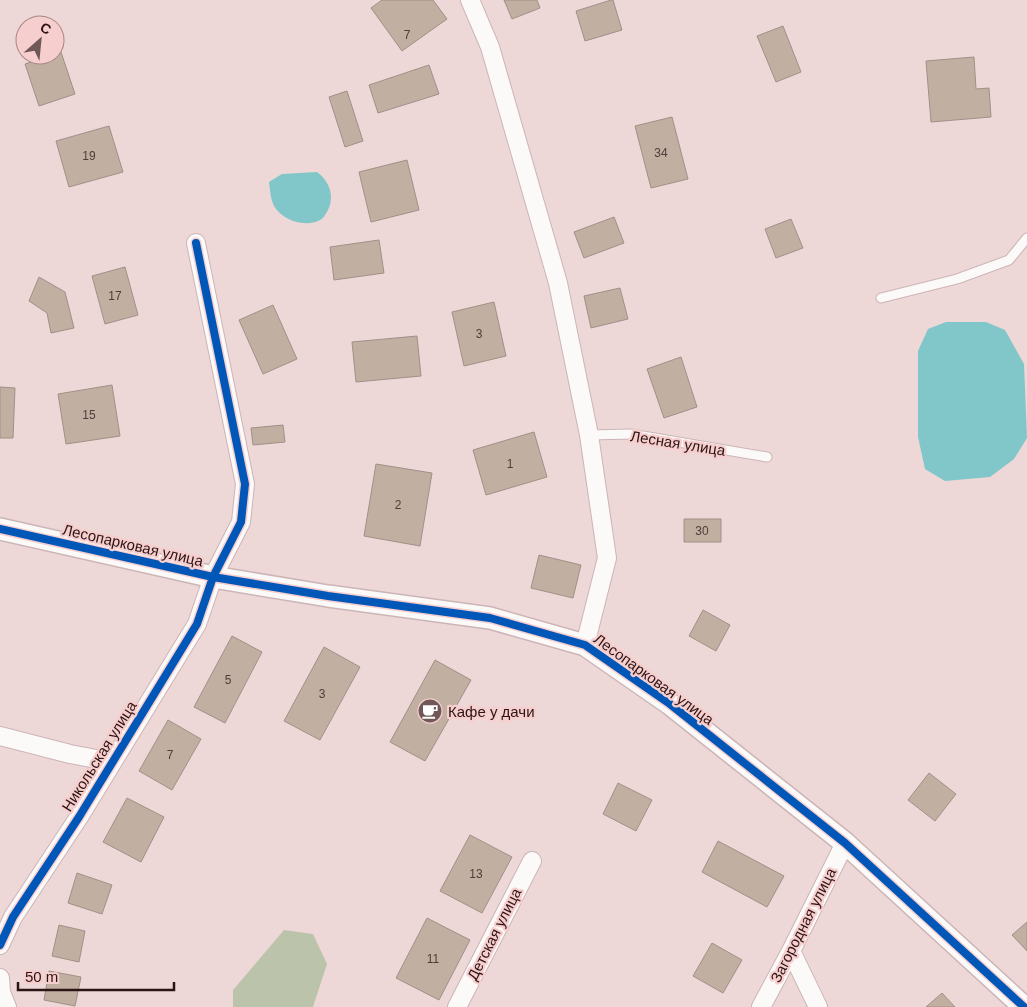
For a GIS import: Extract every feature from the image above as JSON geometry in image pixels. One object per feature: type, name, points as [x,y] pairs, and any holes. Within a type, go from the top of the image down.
[{"type":"street","points":[[470,0],[490,47],[558,283],[589,435],[607,558],[585,644]]},
{"type":"street","name":"Никольская улица","points":[[0,945],[13,917],[197,624],[213,577],[240,522],[245,484],[196,244]]},
{"type":"street","name":"Лесопарковая улица","points":[[0,529],[213,577],[328,596],[490,618],[585,644],[670,704],[845,843],[1024,1007]]},
{"type":"street","points":[[0,736],[70,754],[112,762]]},
{"type":"street","name":"Загородная улица","points":[[761,1007],[845,843]]},
{"type":"street","name":"Детская улица","points":[[457,1007],[532,861]]},
{"type":"street","points":[[791,951],[818,1007]]},
{"type":"street","points":[[0,978],[1,992],[7,1007]]},
{"type":"lane","points":[[881,298],[956,279],[1009,260],[1027,238]]},
{"type":"lane","name":"Лесная улица","points":[[589,435],[631,434],[766,457]]},
{"type":"green space","points":[[284,930],[313,934],[327,964],[313,1007],[233,1007],[233,990]]},
{"type":"water","points":[[317,172],[329,186],[331,197],[323,218],[306,223],[285,217],[279,212],[272,201],[269,182],[282,174]]},
{"type":"water","points":[[946,322],[986,322],[1005,330],[1024,364],[1027,438],[1014,459],[990,477],[945,481],[925,469],[918,437],[918,351],[928,329]]},
{"type":"building","points":[[382,0],[433,0],[447,19],[402,51],[371,8]]},
{"type":"building","points":[[504,0],[537,0],[540,8],[512,19]]},
{"type":"building","points":[[613,0],[622,30],[585,41],[576,11]]},
{"type":"building","points":[[783,26],[801,72],[776,82],[757,36]]},
{"type":"building","points":[[974,57],[976,89],[989,88],[991,117],[931,122],[926,61]]},
{"type":"building","points":[[65,64],[75,94],[39,106],[25,65]]},
{"type":"building","points":[[429,65],[439,94],[378,113],[369,85]]},
{"type":"building","points":[[347,91],[363,141],[345,147],[329,97]]},
{"type":"building","points":[[672,117],[688,179],[651,188],[635,126]]},
{"type":"building","points":[[109,126],[123,172],[69,187],[56,141]]},
{"type":"building","points":[[407,160],[419,210],[371,222],[359,172]]},
{"type":"building","points":[[614,217],[624,243],[584,258],[574,232]]},
{"type":"building","points":[[791,219],[803,248],[776,258],[765,229]]},
{"type":"building","points":[[379,240],[384,273],[334,280],[330,247]]},
{"type":"building","points":[[125,267],[138,315],[105,324],[92,276]]},
{"type":"building","points":[[39,277],[65,292],[74,328],[51,333],[47,313],[29,301]]},
{"type":"building","points":[[620,288],[628,319],[591,328],[584,296]]},
{"type":"building","points":[[494,302],[506,356],[464,366],[452,312]]},
{"type":"building","points":[[273,305],[297,359],[263,374],[239,320]]},
{"type":"building","points":[[417,336],[421,376],[356,382],[352,342]]},
{"type":"building","points":[[681,357],[697,407],[664,418],[647,369]]},
{"type":"building","points":[[112,385],[120,436],[66,444],[58,394]]},
{"type":"building","points":[[0,387],[15,388],[13,438],[0,438]]},
{"type":"building","points":[[283,425],[285,442],[253,445],[251,428]]},
{"type":"building","points":[[534,432],[547,477],[486,495],[473,450]]},
{"type":"building","points":[[376,464],[432,473],[420,546],[364,536]]},
{"type":"building","points":[[684,519],[721,519],[721,542],[684,542]]},
{"type":"building","points":[[539,555],[581,565],[573,598],[531,588]]},
{"type":"building","points":[[703,610],[730,625],[716,651],[689,636]]},
{"type":"building","points":[[232,636],[262,652],[225,723],[194,707]]},
{"type":"building","points":[[324,647],[360,667],[320,740],[284,721]]},
{"type":"building","name":"Кафе у дачи","points":[[435,660],[471,680],[425,761],[390,742]]},
{"type":"building","points":[[168,720],[201,739],[172,790],[139,771]]},
{"type":"building","points":[[929,773],[956,794],[935,821],[908,800]]},
{"type":"building","points":[[618,783],[652,800],[636,831],[603,814]]},
{"type":"building","points":[[127,798],[164,817],[141,862],[103,842]]},
{"type":"building","points":[[470,835],[512,857],[482,913],[440,891]]},
{"type":"building","points":[[718,841],[784,876],[767,907],[702,872]]},
{"type":"building","points":[[77,873],[112,885],[102,914],[68,903]]},
{"type":"building","points":[[427,918],[470,940],[439,1000],[396,978]]},
{"type":"building","points":[[1027,922],[1027,951],[1012,935]]},
{"type":"building","points":[[59,925],[85,931],[79,962],[52,956]]},
{"type":"building","points":[[712,943],[742,960],[723,993],[693,976]]},
{"type":"building","points":[[49,971],[81,977],[75,1006],[44,1000]]},
{"type":"building","points":[[942,993],[955,1007],[926,1007]]},
{"type":"cycle path","points":[[0,945],[13,917],[79,817],[197,624],[213,577],[241,522],[245,484],[196,243]]},
{"type":"cycle path","points":[[0,529],[213,577],[328,596],[490,618],[585,645],[670,704],[845,843],[1024,1007]]},
{"type":"place","name":"Кафе у дачи","points":[[430,711]]}]
